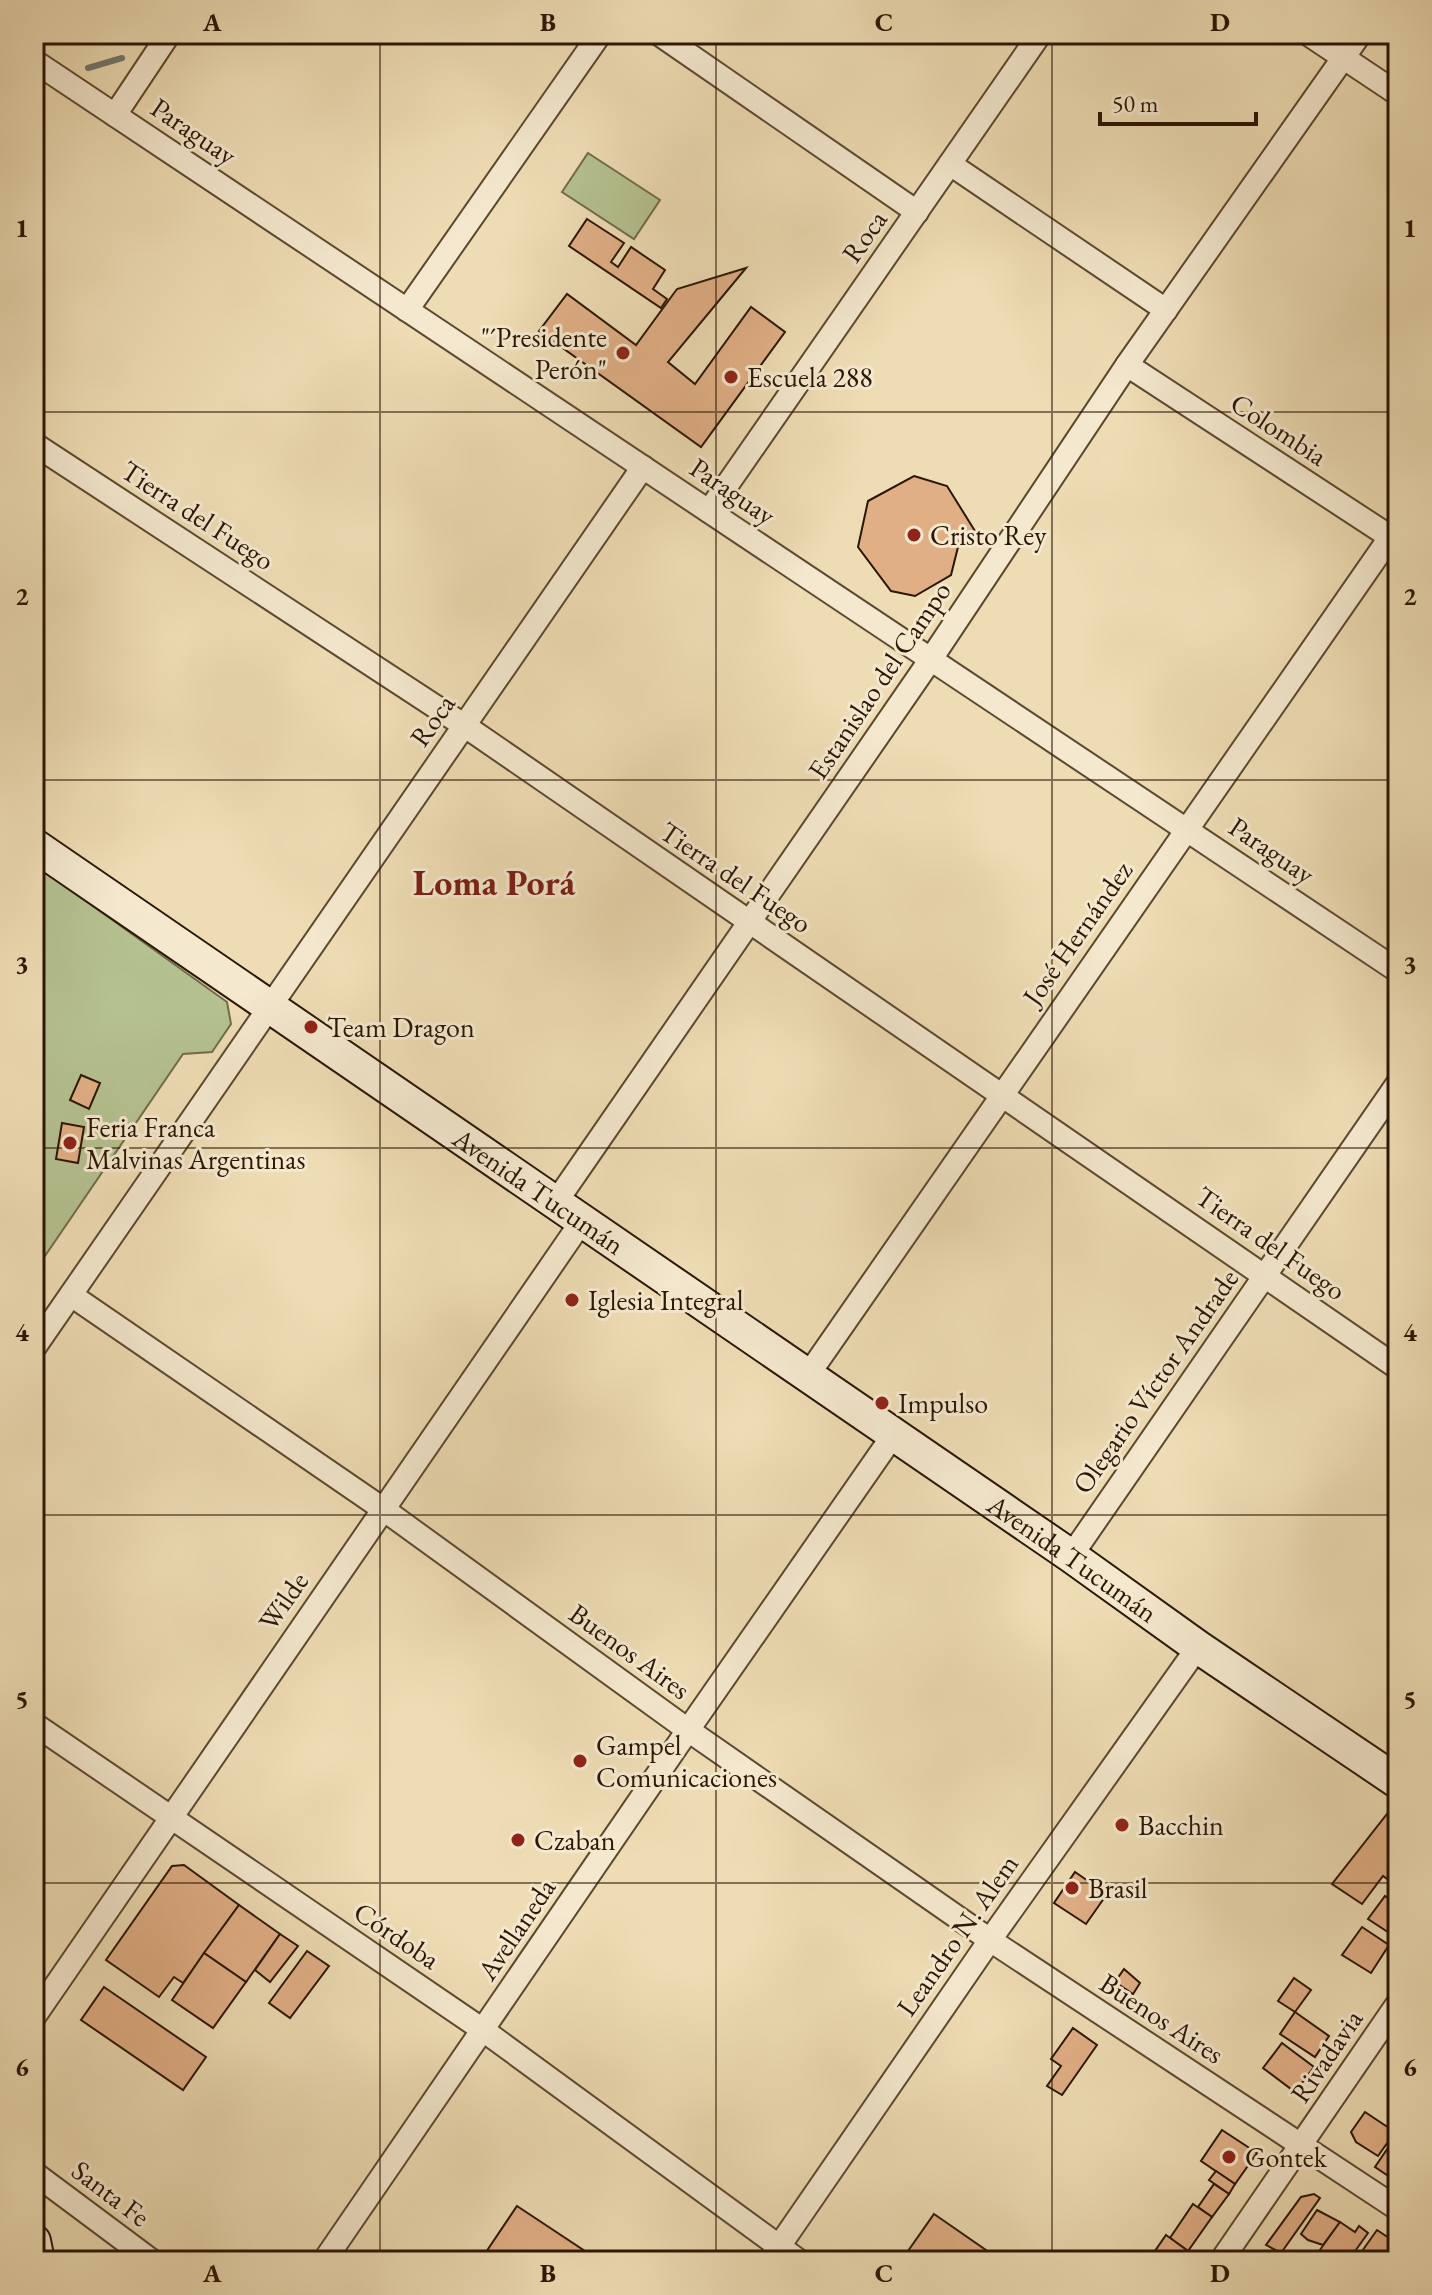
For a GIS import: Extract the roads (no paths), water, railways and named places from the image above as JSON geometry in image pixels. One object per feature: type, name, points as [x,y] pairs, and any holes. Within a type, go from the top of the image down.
[{"type":"main road","name":"Avenida Tucumán","points":[[34,845],[1398,1782]]},
{"type":"main road","points":[[34,2241],[38,2261]]},
{"type":"street","points":[[115,115],[169,34]]},
{"type":"street","points":[[407,310],[600,34]]},
{"type":"street","points":[[659,34],[917,212]]},
{"type":"street","name":"Roca","points":[[709,511],[1040,34]]},
{"type":"street","points":[[1308,34],[1398,94]]},
{"type":"street","name":"Estanislao del Campo","points":[[556,1202],[931,659],[1127,365],[1360,34]]},
{"type":"street","name":"Paraguay","points":[[34,61],[1398,971]]},
{"type":"street","points":[[950,164],[1166,310]]},
{"type":"street","name":"Colombia","points":[[1127,365],[1396,535]]},
{"type":"street","name":"Tierra del Fuego","points":[[34,444],[465,726],[1398,1368]]},
{"type":"street","name":"Roca","points":[[34,1348],[643,467]]},
{"type":"street","name":"José Hernández","points":[[808,1375],[1186,829],[1396,535]]},
{"type":"street","name":"Olegario Víctor Andrade","points":[[1071,1556],[1398,1083]]},
{"type":"street","name":"Wilde","points":[[34,2017],[582,1221]]},
{"type":"street","name":"Buenos Aires","points":[[71,1295],[383,1509],[688,1730],[990,1940],[1398,2209]]},
{"type":"street","name":"Avellaneda","points":[[324,2261],[894,1434]]},
{"type":"street","name":"Leandro N. Alem","points":[[773,2254],[1198,1647]]},
{"type":"street","name":"Córdoba","points":[[34,1724],[483,2030],[773,2254],[799,2261]]},
{"type":"street","name":"Rivadavia","points":[[1221,2261],[1398,2003]]},
{"type":"street","name":"Santa Fe","points":[[34,2173],[152,2261]]},
{"type":"waterway","points":[[88,68],[122,58]]},
{"type":"place","name":"\"´Presidente Perón\"","points":[[623,353]]},
{"type":"place","name":"Escuela 288","points":[[731,377]]},
{"type":"place","name":"Cristo Rey","points":[[914,535]]},
{"type":"place","name":"Team Dragon","points":[[311,1027]]},
{"type":"place","name":"Feria Franca Malvinas Argentinas","points":[[70,1143]]},
{"type":"place","name":"Iglesia Integral","points":[[572,1300]]},
{"type":"place","name":"Impulso","points":[[882,1403]]},
{"type":"place","name":"Gampel Comunicaciones","points":[[580,1761]]},
{"type":"place","name":"Bacchin","points":[[1122,1825]]},
{"type":"place","name":"Czaban","points":[[518,1840]]},
{"type":"place","name":"Brasil","points":[[1072,1888]]},
{"type":"place","name":"Gontek","points":[[1229,2157]]},
{"type":"district","name":"Loma Porá","points":[[494,882]]}]
